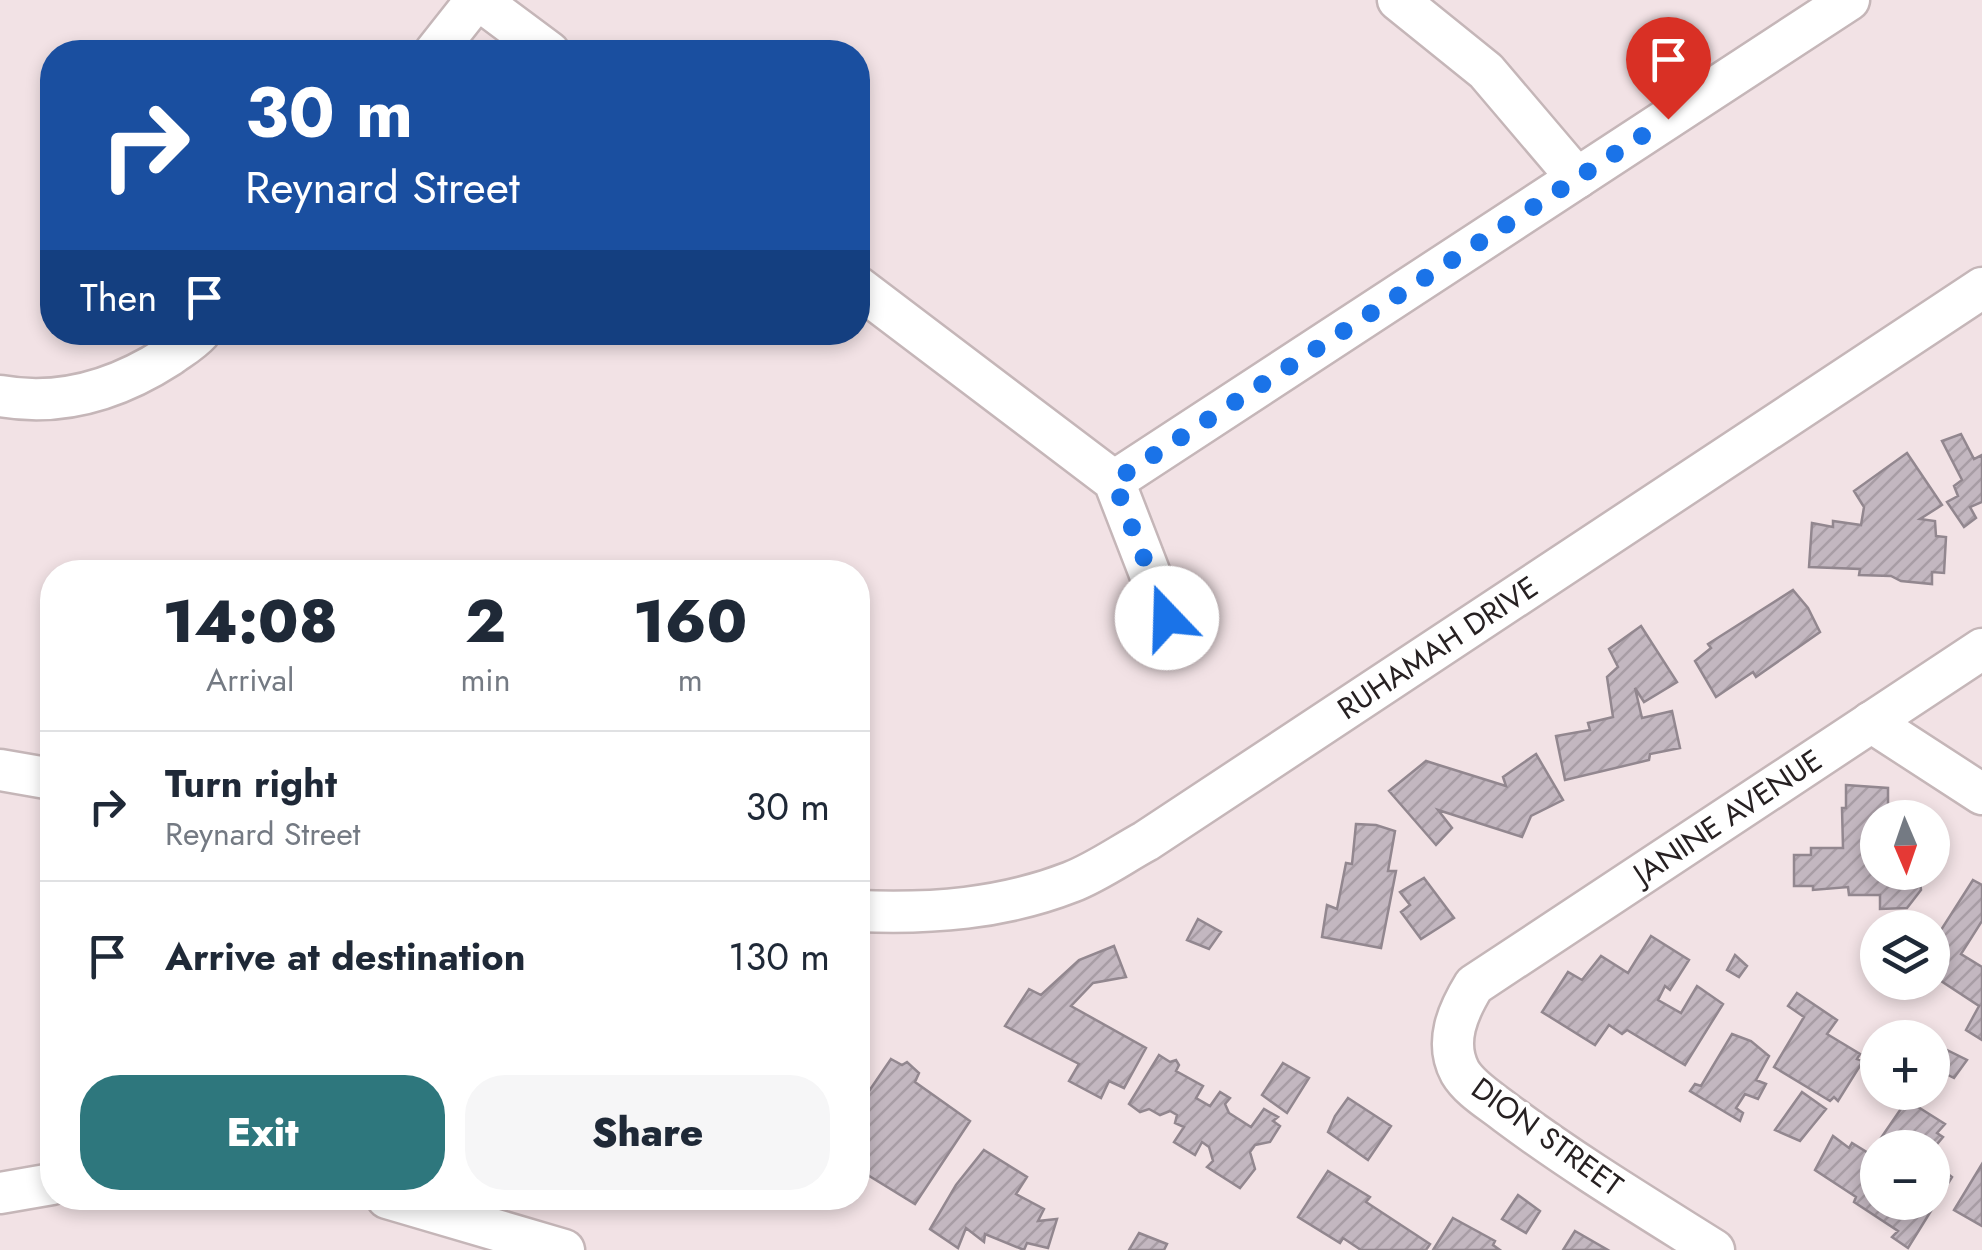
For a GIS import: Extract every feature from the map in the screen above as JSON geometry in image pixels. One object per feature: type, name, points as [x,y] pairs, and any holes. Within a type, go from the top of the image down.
[{"type":"street","points":[[446,40],[478,0],[532,40]]},
{"type":"street","points":[[1398,0],[1486,71],[1578,178]]},
{"type":"street","points":[[1114,481],[1849,0]]},
{"type":"street","name":"RUHAMAH DRIVE","points":[[870,912],[950,911],[1016,900],[1075,881],[1179,819],[1982,288]]},
{"type":"street","points":[[870,295],[1114,481],[1167,618]]},
{"type":"street","points":[[0,396],[53,399],[99,390],[141,374],[182,345]]},
{"type":"street","name":"JANINE AVENUE","points":[[1474,985],[1982,649]]},
{"type":"street","points":[[1871,722],[1982,794]]},
{"type":"street","points":[[0,770],[40,777]]},
{"type":"street","name":"DION STREET","points":[[1474,985],[1453,1029],[1459,1070],[1474,1088],[1553,1148],[1714,1250]]},
{"type":"street","points":[[0,1193],[40,1186]]},
{"type":"street","points":[[429,1210],[564,1250]]},
{"type":"building","points":[[1961,434],[1974,459],[1982,455],[1982,502],[1970,507],[1976,518],[1964,527],[1947,502],[1958,496],[1954,486],[1962,480],[1942,441]]},
{"type":"building","points":[[1907,453],[1942,505],[1920,519],[1935,521],[1936,536],[1946,537],[1944,573],[1932,572],[1932,584],[1859,575],[1860,569],[1809,567],[1812,523],[1833,527],[1833,521],[1861,525],[1864,507],[1854,491]]},
{"type":"building","points":[[1793,590],[1820,632],[1756,677],[1753,672],[1716,697],[1695,661],[1711,648],[1708,644]]},
{"type":"building","points":[[1641,626],[1677,682],[1644,702],[1635,688],[1642,718],[1672,711],[1680,748],[1650,754],[1649,760],[1565,780],[1556,736],[1590,730],[1588,723],[1613,717],[1607,677],[1618,667],[1609,649]]},
{"type":"building","points":[[1536,754],[1563,800],[1531,816],[1522,837],[1438,810],[1452,828],[1436,845],[1389,791],[1426,761],[1506,786],[1503,777]]},
{"type":"building","points":[[1846,785],[1888,788],[1888,800],[1860,800],[1860,890],[1921,890],[1907,908],[1880,909],[1880,895],[1849,895],[1848,887],[1813,890],[1813,886],[1794,886],[1794,855],[1811,855],[1811,848],[1843,848],[1842,808],[1846,808]]},
{"type":"building","points":[[1356,824],[1395,831],[1388,871],[1396,871],[1381,948],[1322,937],[1327,905],[1337,909],[1346,863],[1352,864]]},
{"type":"building","points":[[1424,878],[1454,918],[1421,939],[1401,912],[1410,905],[1400,892]]},
{"type":"building","points":[[1973,880],[1982,885],[1982,921],[1961,954],[1982,967],[1982,1040],[1966,1030],[1979,1006],[1950,987],[1950,916]]},
{"type":"building","points":[[1198,919],[1221,932],[1209,949],[1187,940]]},
{"type":"building","points":[[1651,936],[1689,960],[1670,990],[1665,986],[1658,1000],[1681,1013],[1697,986],[1723,1004],[1685,1065],[1627,1030],[1622,1034],[1609,1025],[1595,1045],[1542,1012],[1568,972],[1582,980],[1601,956],[1628,973]]},
{"type":"building","points":[[1114,946],[1126,977],[1093,983],[1071,1006],[1146,1048],[1124,1088],[1109,1081],[1101,1098],[1069,1081],[1079,1064],[1005,1026],[1029,989],[1041,995],[1079,960]]},
{"type":"building","points":[[1735,955],[1747,966],[1739,977],[1727,970]]},
{"type":"building","points":[[1797,993],[1837,1020],[1827,1034],[1860,1054],[1860,1066],[1838,1101],[1834,1097],[1830,1101],[1774,1067],[1804,1017],[1788,1006]]},
{"type":"building","points":[[1732,1034],[1751,1041],[1769,1056],[1756,1080],[1766,1084],[1758,1099],[1745,1094],[1736,1108],[1743,1113],[1740,1121],[1690,1091],[1695,1084],[1701,1086]]},
{"type":"building","points":[[1950,1052],[1967,1060],[1954,1078],[1950,1076]]},
{"type":"building","points":[[1159,1055],[1170,1062],[1176,1060],[1176,1071],[1203,1086],[1196,1098],[1210,1106],[1220,1092],[1230,1098],[1225,1104],[1229,1113],[1251,1127],[1264,1109],[1278,1117],[1273,1121],[1280,1126],[1270,1142],[1255,1145],[1250,1152],[1255,1169],[1240,1188],[1207,1167],[1213,1161],[1209,1147],[1202,1142],[1195,1155],[1174,1142],[1184,1127],[1175,1123],[1177,1115],[1170,1111],[1160,1115],[1149,1109],[1140,1112],[1129,1104]]},
{"type":"building","points":[[891,1059],[902,1065],[907,1062],[919,1073],[915,1082],[970,1121],[915,1204],[870,1176],[870,1090]]},
{"type":"building","points":[[1283,1063],[1309,1078],[1287,1113],[1262,1095]]},
{"type":"building","points":[[1802,1092],[1826,1109],[1800,1141],[1775,1130]]},
{"type":"building","points":[[1348,1098],[1391,1126],[1368,1160],[1328,1132]]},
{"type":"building","points":[[1900,1110],[1923,1110],[1945,1124],[1940,1130],[1886,1130]]},
{"type":"building","points":[[1833,1136],[1849,1148],[1852,1143],[1860,1148],[1860,1206],[1854,1202],[1856,1197],[1815,1170]]},
{"type":"building","points":[[984,1150],[1027,1177],[1016,1194],[1044,1209],[1038,1221],[1057,1219],[1048,1248],[1027,1243],[1024,1250],[985,1234],[984,1242],[966,1228],[958,1248],[930,1229],[956,1185]]},
{"type":"building","points":[[1982,1164],[1982,1226],[1954,1210]]},
{"type":"building","points":[[1328,1171],[1370,1197],[1366,1202],[1430,1244],[1426,1250],[1361,1250],[1343,1238],[1340,1243],[1298,1217]]},
{"type":"building","points":[[1518,1195],[1540,1211],[1526,1233],[1502,1219]]},
{"type":"building","points":[[1453,1218],[1495,1241],[1493,1245],[1500,1250],[1433,1250]]},
{"type":"building","points":[[1881,1220],[1925,1220],[1908,1248],[1892,1237],[1898,1231]]},
{"type":"building","points":[[1575,1231],[1608,1250],[1563,1250]]},
{"type":"building","points":[[1139,1233],[1167,1244],[1164,1250],[1129,1250]]},
{"type":"route","points":[[1167,618],[1114,481],[1668,119]]}]
